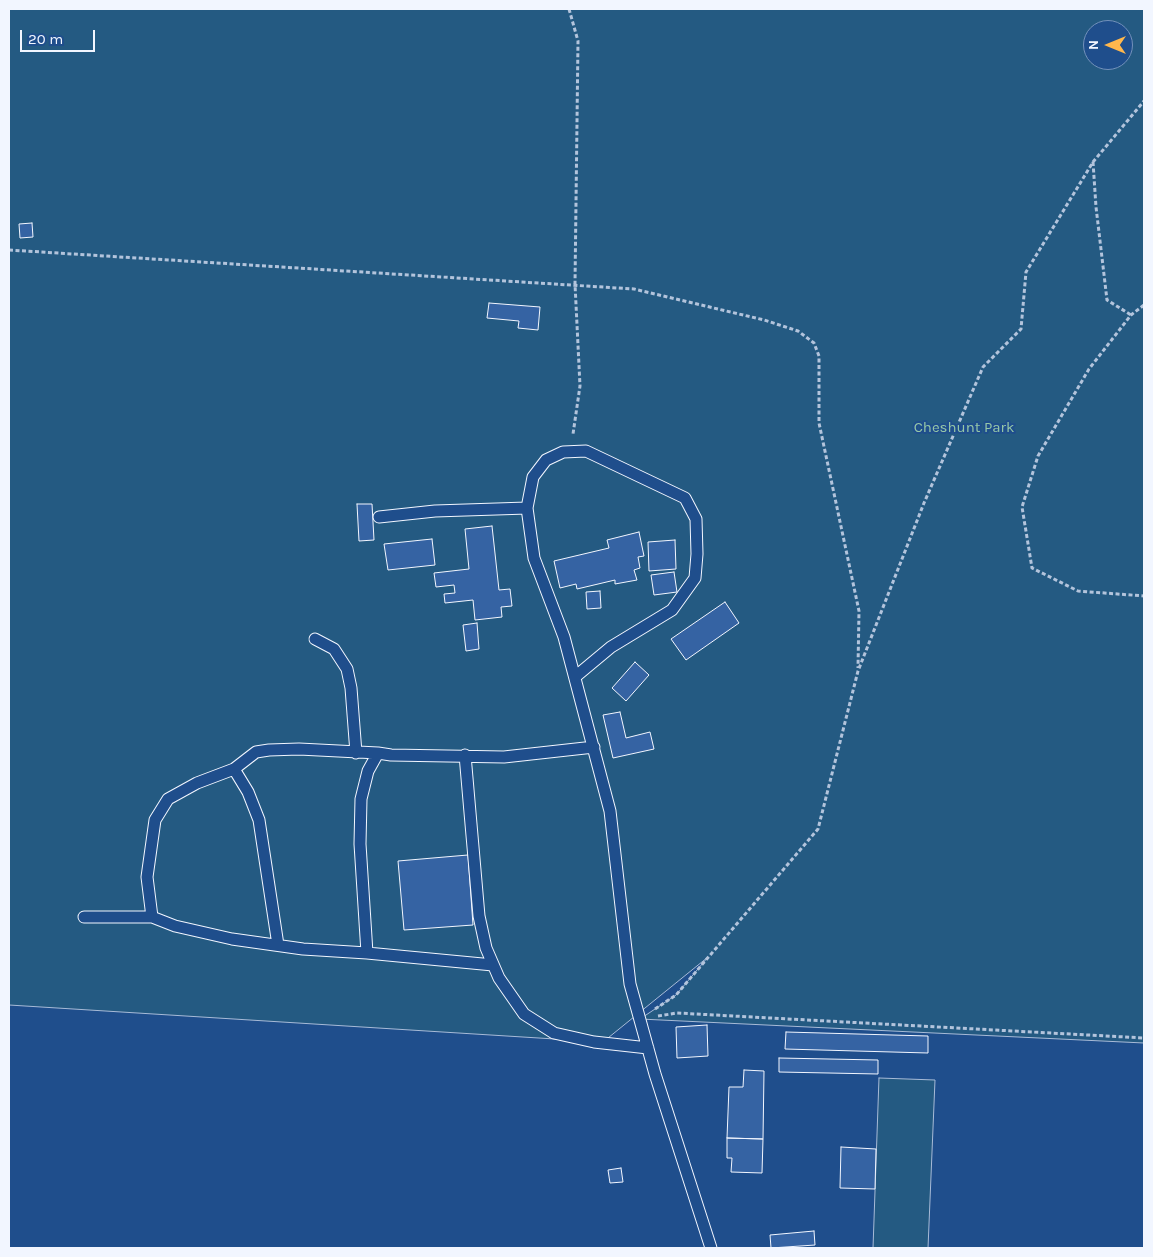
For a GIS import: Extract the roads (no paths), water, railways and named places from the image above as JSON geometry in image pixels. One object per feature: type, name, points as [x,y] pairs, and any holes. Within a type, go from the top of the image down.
[{"type":"lane","points":[[575,677],[611,647],[672,610],[694,578],[698,554],[696,519],[685,498],[586,451],[563,452],[546,460],[533,477],[527,508],[534,558],[564,637],[610,811],[630,984],[648,1048],[711,1248]]},
{"type":"lane","points":[[379,517],[435,511],[527,508]]},
{"type":"lane","points":[[315,639],[334,648],[347,669],[351,688],[356,753]]},
{"type":"lane","points":[[152,917],[147,877],[155,820],[168,799],[197,783],[234,769],[256,752],[299,749],[378,753],[391,756],[504,756],[594,747]]},
{"type":"lane","points":[[367,953],[360,844],[361,799],[368,771],[378,753]]},
{"type":"lane","points":[[465,756],[480,916],[486,948],[499,978],[524,1014],[554,1033],[594,1042],[648,1048]]},
{"type":"lane","points":[[234,769],[248,792],[259,820],[278,945]]},
{"type":"lane","points":[[84,917],[152,917],[185,928],[303,949],[493,965]]},
{"type":"park label","name":"Cheshunt Park","points":[[964,428]]}]
